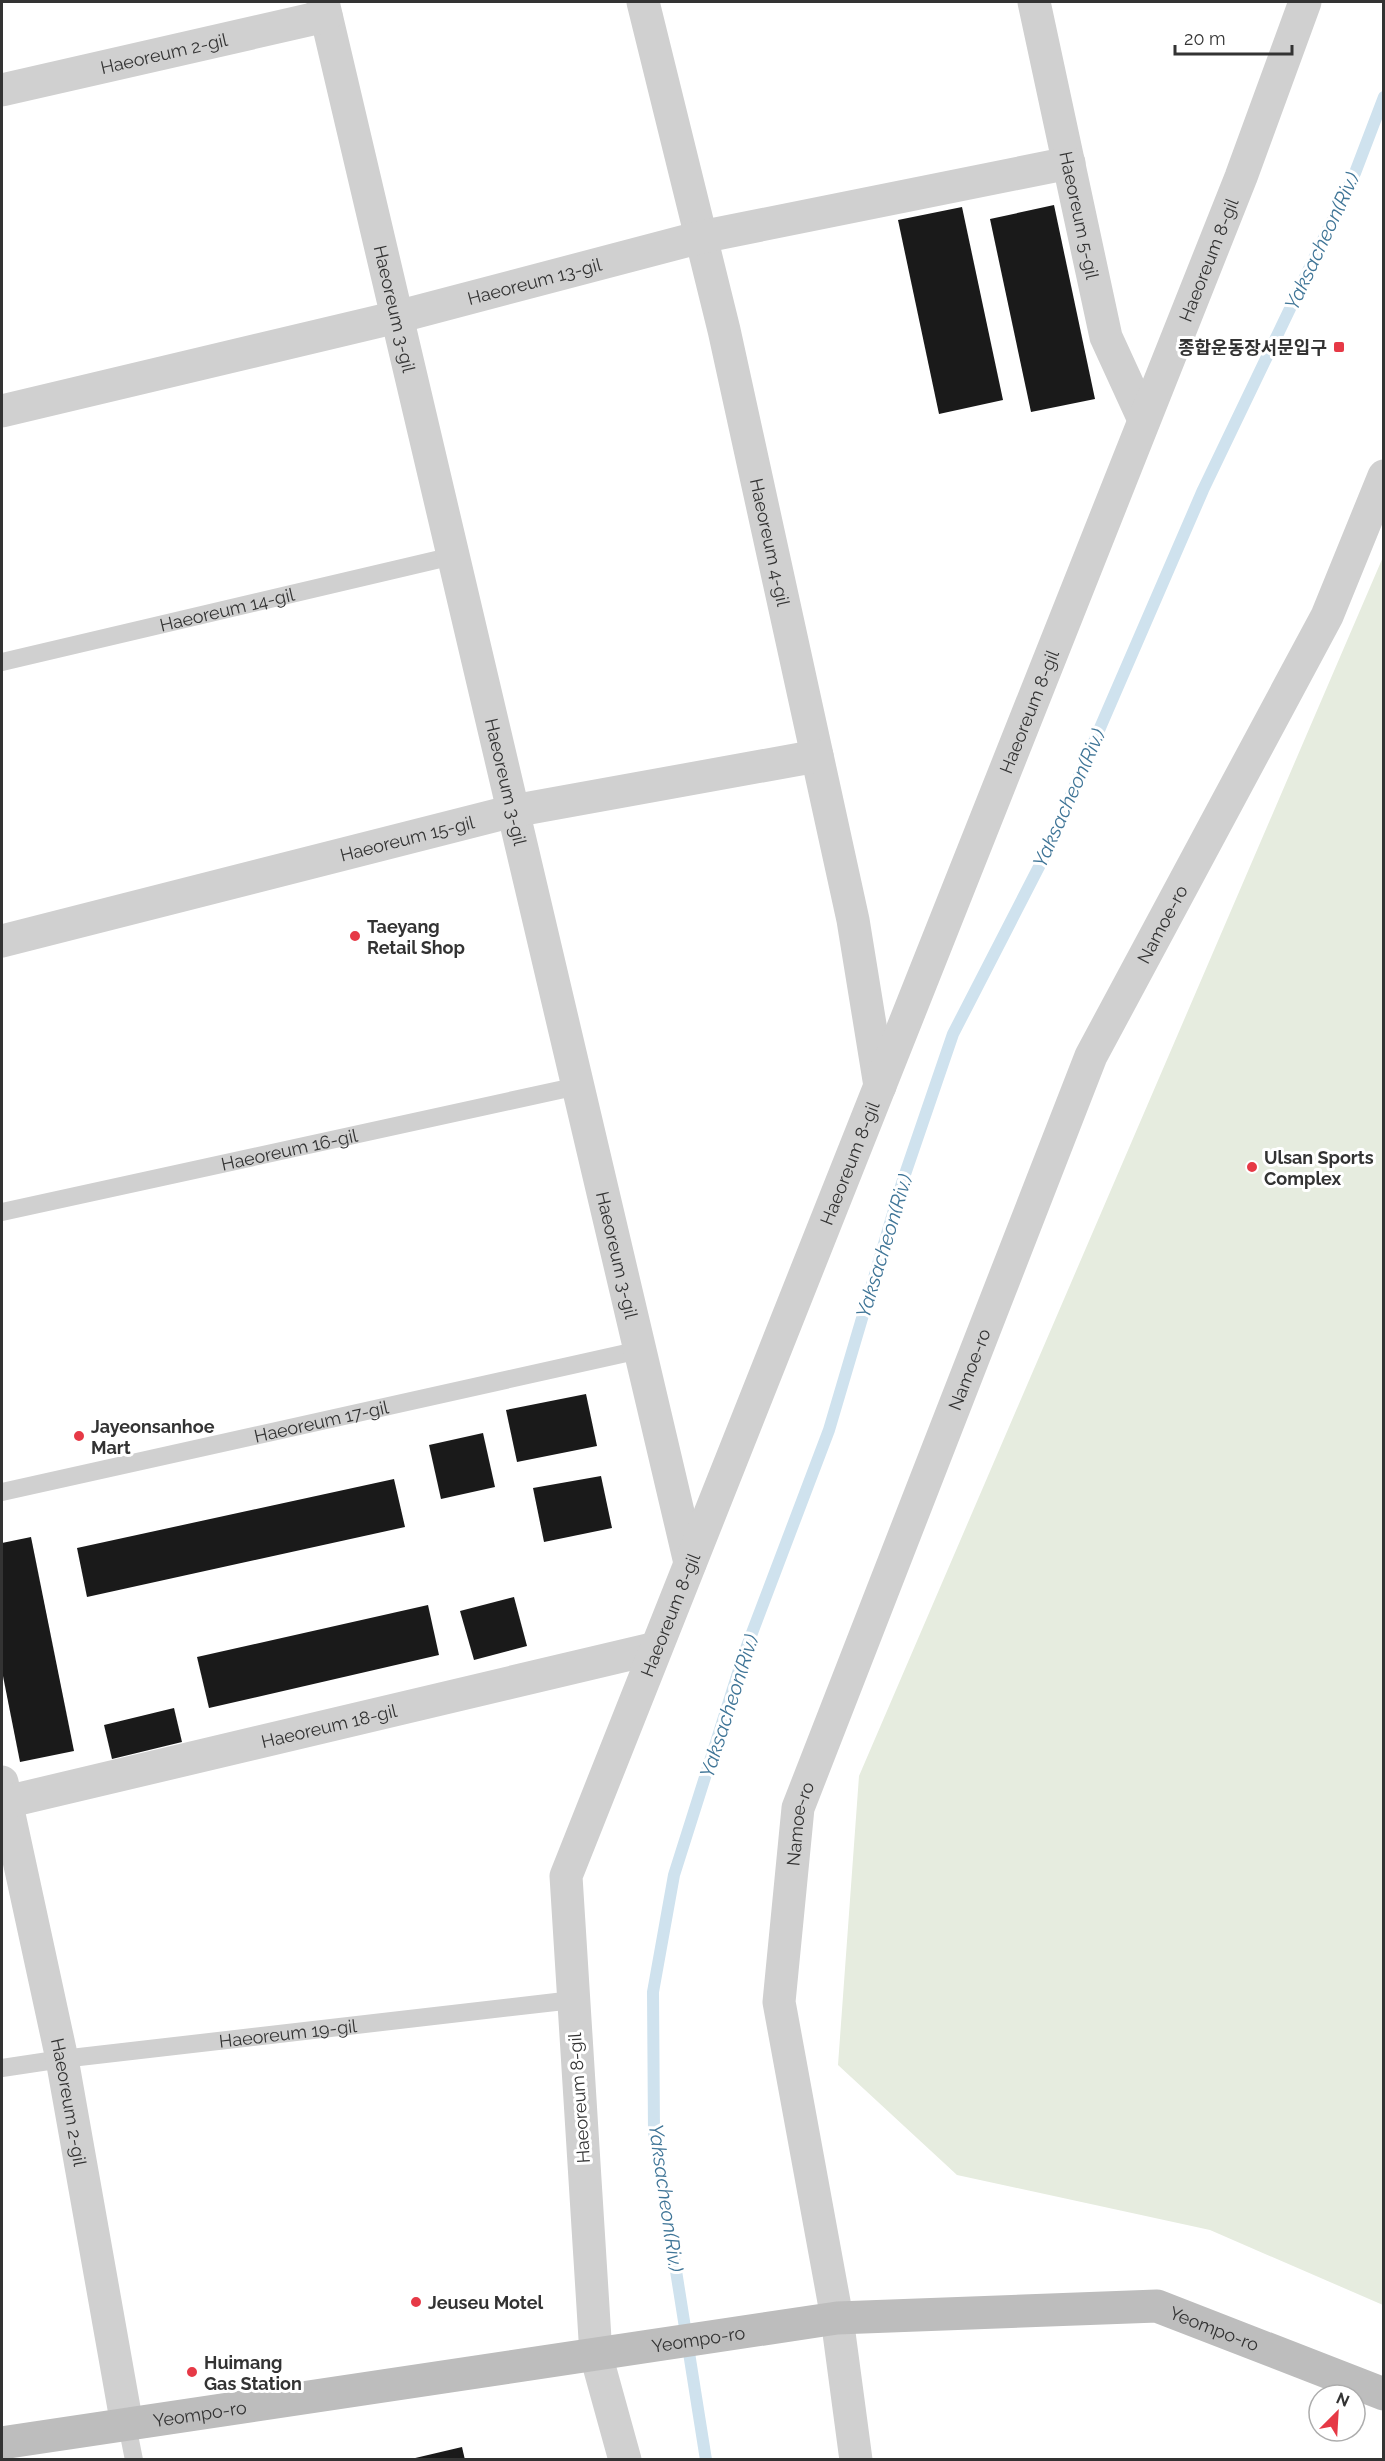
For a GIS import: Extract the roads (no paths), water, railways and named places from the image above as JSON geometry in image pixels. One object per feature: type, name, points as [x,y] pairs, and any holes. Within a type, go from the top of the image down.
[{"type":"main road","name":"Yeompo-ro","points":[[2,2444],[837,2318],[1157,2306],[1383,2394]]},
{"type":"street","name":"Haeoreum 4-gil","points":[[644,2],[724,330],[854,920],[880,1086]]},
{"type":"street","name":"Haeoreum 5-gil","points":[[1034,2],[1106,337],[1144,420]]},
{"type":"street","name":"Haeoreum 8-gil","points":[[625,2460],[596,2355],[566,1876],[1241,177],[1305,2]]},
{"type":"street","name":"Haeoreum 2-gil","points":[[2,90],[324,9]]},
{"type":"street","name":"Haeoreum 3-gil","points":[[324,9],[690,1563]]},
{"type":"street","name":"Haeoreum 13-gil","points":[[2,411],[397,317],[701,237],[1069,163]]},
{"type":"street","name":"Namoe-ro","points":[[856,2460],[837,2318],[779,2002],[798,1808],[1091,1056],[1327,616],[1383,476]]},
{"type":"street","name":"Haeoreum 15-gil","points":[[2,940],[513,811],[817,756]]},
{"type":"street","name":"Haeoreum 18-gil","points":[[3,1795],[656,1648]]},
{"type":"street","name":"Haeoreum 2-gil","points":[[3,1795],[62,2059],[127,2425]]},
{"type":"lane","name":"Haeoreum 14-gil","points":[[2,662],[453,556]]},
{"type":"lane","name":"Haeoreum 16-gil","points":[[2,1212],[578,1086]]},
{"type":"lane","name":"Haeoreum 17-gil","points":[[2,1492],[640,1350]]},
{"type":"lane","name":"Haeoreum 19-gil","points":[[2,2068],[62,2059],[573,2000]]},
{"type":"lane","points":[[127,2425],[134,2460]]},
{"type":"waterway","name":"Yaksacheon(Riv.)","points":[[706,2460],[654,2132],[653,1992],[674,1875],[744,1654],[829,1430],[902,1183],[953,1034],[1045,855],[1203,490],[1355,173],[1384,97]]},
{"type":"place","name":"종합운동장서문입구","points":[[1339,347]]},
{"type":"place","name":"Taeyang Retail Shop","points":[[355,936]]},
{"type":"place","name":"Ulsan Sports Complex","points":[[1252,1167]]},
{"type":"place","name":"Jayeonsanhoe Mart","points":[[79,1436]]},
{"type":"place","name":"Jeuseu Motel","points":[[416,2302]]},
{"type":"place","name":"Huimang Gas Station","points":[[192,2372]]}]
